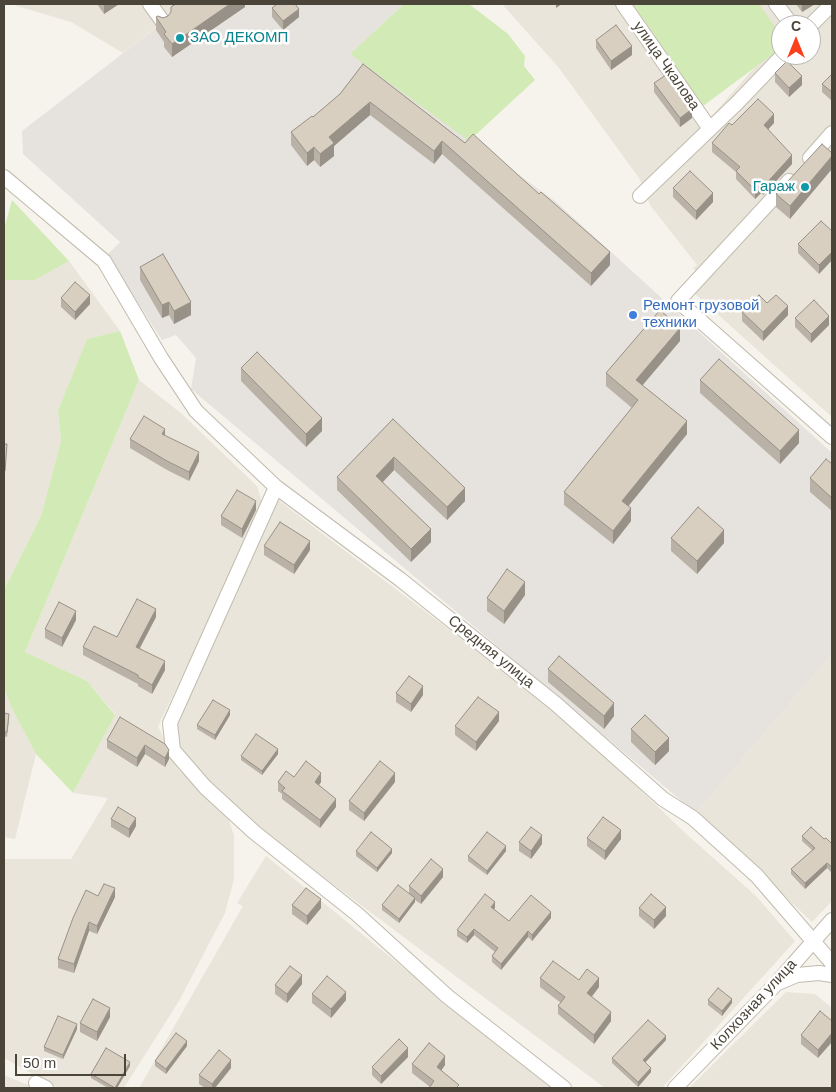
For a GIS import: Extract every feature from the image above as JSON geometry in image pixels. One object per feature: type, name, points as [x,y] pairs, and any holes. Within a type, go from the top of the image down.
[{"type":"street","points":[[150,4],[163,22]]},
{"type":"street","name":"улица Чкалова","points":[[623,4],[710,129]]},
{"type":"street","points":[[776,4],[784,15]]},
{"type":"street","points":[[821,15],[832,4]]},
{"type":"street","points":[[640,196],[773,65]]},
{"type":"street","points":[[832,134],[678,301],[832,437]]},
{"type":"street","name":"Средняя улица","points":[[5,183],[104,261],[167,367],[196,411],[276,486],[408,586],[556,704],[663,799],[693,818],[757,876],[832,963]]},
{"type":"street","points":[[276,486],[170,723],[173,750],[205,787],[254,832],[357,914],[447,996],[564,1088]]},
{"type":"street","name":"Колхозная улица","points":[[675,1088],[775,984],[832,920]]},
{"type":"street","points":[[775,984],[797,975],[819,973],[832,975]]},
{"type":"shaded area","points":[[10,4],[186,4],[123,53],[71,22]]},
{"type":"shaded area","points":[[187,4],[404,4],[350,54],[555,201],[832,453],[832,654],[696,813],[191,389],[196,358],[176,335],[162,340],[107,255],[120,242],[23,154],[22,131]]},
{"type":"shaded area","points":[[502,4],[615,4],[702,127],[770,50],[735,4],[832,4],[832,417],[694,293],[705,281],[693,268],[697,265],[650,205],[639,178],[559,68]]},
{"type":"shaded area","points":[[69,261],[120,331],[87,339],[58,410],[61,441],[41,516],[4,590],[4,280],[35,280]]},
{"type":"shaded area","points":[[139,380],[182,414],[257,486],[264,508],[158,726],[178,769],[227,815],[234,835],[234,879],[225,913],[179,1001],[124,1088],[58,1088],[4,1058],[4,859],[71,859],[108,798],[73,793],[115,714],[87,681],[25,652]]},
{"type":"shaded area","points":[[278,500],[565,717],[683,831],[756,896],[795,941],[662,1088],[605,1088],[286,849],[208,783],[180,752],[177,722]]},
{"type":"shaded area","points":[[832,654],[832,901],[812,922],[696,813]]},
{"type":"shaded area","points":[[4,687],[11,707],[36,754],[15,839],[4,837]]},
{"type":"shaded area","points":[[266,856],[551,1088],[139,1088],[243,906],[237,903]]},
{"type":"shaded area","points":[[786,992],[815,994],[832,1008],[832,1088],[689,1088]]},
{"type":"shaded area","points":[[4,1075],[28,1085],[32,1088],[4,1088]]},
{"type":"green space","points":[[404,4],[469,4],[508,34],[525,56],[524,66],[535,80],[469,141],[350,54]]},
{"type":"green space","points":[[633,4],[759,4],[771,21],[771,55],[703,106]]},
{"type":"green space","points":[[12,200],[69,261],[35,280],[4,280],[4,229]]},
{"type":"green space","points":[[120,331],[139,380],[25,652],[87,681],[115,715],[73,793],[36,754],[11,707],[4,687],[4,590],[41,516],[61,441],[58,410],[87,339]]},
{"type":"building","points":[[176,4],[230,4],[172,44],[164,34],[166,32],[156,17],[163,18],[168,16],[171,12],[171,7]]},
{"type":"building","points":[[277,4],[295,4],[299,9],[283,21],[272,8]]},
{"type":"building","points":[[616,25],[632,46],[611,61],[596,40]]},
{"type":"building","points":[[363,64],[465,143],[473,134],[539,194],[541,192],[610,252],[591,273],[442,141],[434,151],[370,102],[329,137],[334,143],[320,154],[314,147],[307,153],[291,132],[313,117],[340,94]]},
{"type":"building","points":[[783,65],[791,65],[802,76],[789,88],[775,73]]},
{"type":"building","points":[[832,74],[832,92],[822,84]]},
{"type":"building","points":[[666,75],[692,109],[680,118],[654,83]]},
{"type":"building","points":[[758,99],[774,114],[764,125],[792,155],[763,187],[761,185],[755,190],[736,171],[740,167],[712,143],[729,123],[732,125]]},
{"type":"building","points":[[822,144],[832,153],[832,156],[790,206],[776,194]]},
{"type":"building","points":[[690,171],[713,193],[696,211],[673,188]]},
{"type":"building","points":[[821,221],[832,231],[832,252],[819,265],[798,244]]},
{"type":"building","points":[[163,254],[191,302],[174,311],[169,302],[162,305],[140,267]]},
{"type":"building","points":[[75,282],[90,295],[75,312],[61,298]]},
{"type":"building","points":[[759,295],[767,303],[776,295],[788,306],[763,332],[742,312]]},
{"type":"building","points":[[814,300],[829,316],[811,334],[795,318]]},
{"type":"building","points":[[660,310],[680,328],[636,380],[687,421],[622,501],[631,508],[613,531],[564,492],[638,400],[606,373]]},
{"type":"building","points":[[257,352],[322,418],[306,434],[241,368]]},
{"type":"building","points":[[719,359],[799,430],[780,451],[700,380]]},
{"type":"building","points":[[144,416],[165,429],[162,434],[199,452],[189,472],[130,439]]},
{"type":"building","points":[[393,419],[465,488],[447,507],[394,457],[376,476],[431,529],[411,549],[337,477]]},
{"type":"building","points":[[4,444],[7,444],[5,471],[4,471]]},
{"type":"building","points":[[826,459],[832,464],[832,498],[810,478]]},
{"type":"building","points":[[237,490],[256,501],[242,529],[221,516]]},
{"type":"building","points":[[698,507],[724,530],[697,561],[671,538]]},
{"type":"building","points":[[280,522],[310,541],[294,565],[264,546]]},
{"type":"building","points":[[507,569],[525,582],[504,611],[487,598]]},
{"type":"building","points":[[137,599],[156,609],[136,647],[165,661],[152,685],[138,677],[138,675],[83,647],[94,626],[117,637]]},
{"type":"building","points":[[59,602],[76,611],[62,638],[45,629]]},
{"type":"building","points":[[559,656],[614,703],[604,716],[548,669]]},
{"type":"building","points":[[409,676],[423,686],[411,704],[396,693]]},
{"type":"building","points":[[478,697],[499,712],[476,742],[455,726]]},
{"type":"building","points":[[213,700],[230,710],[215,735],[197,725]]},
{"type":"building","points":[[4,713],[9,714],[7,732],[4,732]]},
{"type":"building","points":[[645,715],[669,738],[655,752],[631,729]]},
{"type":"building","points":[[120,717],[165,744],[169,750],[165,758],[145,745],[137,758],[107,740]]},
{"type":"building","points":[[256,734],[278,749],[262,771],[241,756]]},
{"type":"building","points":[[306,761],[321,773],[315,782],[336,799],[320,820],[282,791],[285,788],[278,782],[286,771],[294,777]]},
{"type":"building","points":[[380,761],[395,773],[364,813],[349,801]]},
{"type":"building","points":[[118,807],[136,818],[129,829],[111,819]]},
{"type":"building","points":[[603,817],[621,830],[605,851],[587,838]]},
{"type":"building","points":[[531,827],[542,835],[531,851],[519,842]]},
{"type":"building","points":[[811,827],[832,844],[832,867],[827,863],[805,883],[791,869],[815,848],[802,836]]},
{"type":"building","points":[[371,832],[392,849],[377,868],[356,851]]},
{"type":"building","points":[[487,832],[506,846],[487,871],[468,856]]},
{"type":"building","points":[[431,859],[443,869],[421,896],[409,886]]},
{"type":"building","points":[[104,884],[115,888],[97,926],[89,922],[74,964],[58,959],[73,918],[86,890],[98,896]]},
{"type":"building","points":[[398,885],[415,898],[399,919],[382,905]]},
{"type":"building","points":[[306,888],[321,899],[307,916],[292,905]]},
{"type":"building","points":[[485,894],[495,902],[491,907],[509,921],[531,895],[551,912],[532,935],[528,931],[501,964],[492,956],[498,948],[474,929],[467,937],[457,930]]},
{"type":"building","points":[[651,894],[666,907],[654,920],[639,908]]},
{"type":"building","points":[[553,961],[579,980],[587,969],[599,978],[587,993],[611,1012],[594,1035],[558,1006],[565,997],[540,978]]},
{"type":"building","points":[[290,966],[302,975],[287,994],[275,985]]},
{"type":"building","points":[[327,976],[346,992],[331,1009],[312,994]]},
{"type":"building","points":[[718,988],[732,999],[722,1011],[708,1000]]},
{"type":"building","points":[[93,999],[110,1008],[97,1032],[80,1023]]},
{"type":"building","points":[[820,1011],[832,1021],[832,1033],[818,1050],[801,1035]]},
{"type":"building","points":[[58,1016],[77,1024],[63,1055],[44,1047]]},
{"type":"building","points":[[648,1020],[666,1036],[643,1060],[651,1068],[638,1082],[612,1058]]},
{"type":"building","points":[[176,1033],[187,1041],[166,1069],[155,1061]]},
{"type":"building","points":[[399,1039],[408,1048],[381,1076],[372,1067]]},
{"type":"building","points":[[429,1043],[445,1056],[437,1067],[459,1085],[456,1088],[429,1088],[434,1081],[412,1064]]},
{"type":"building","points":[[106,1048],[130,1062],[115,1088],[91,1074]]},
{"type":"building","points":[[219,1050],[231,1060],[212,1084],[199,1075]]},
{"type":"place","name":"ЗАО ДЕКОМП","points":[[180,38]]},
{"type":"place","name":"Гараж","points":[[805,187]]},
{"type":"place","name":"Ремонт грузовой техники","points":[[633,315]]}]
